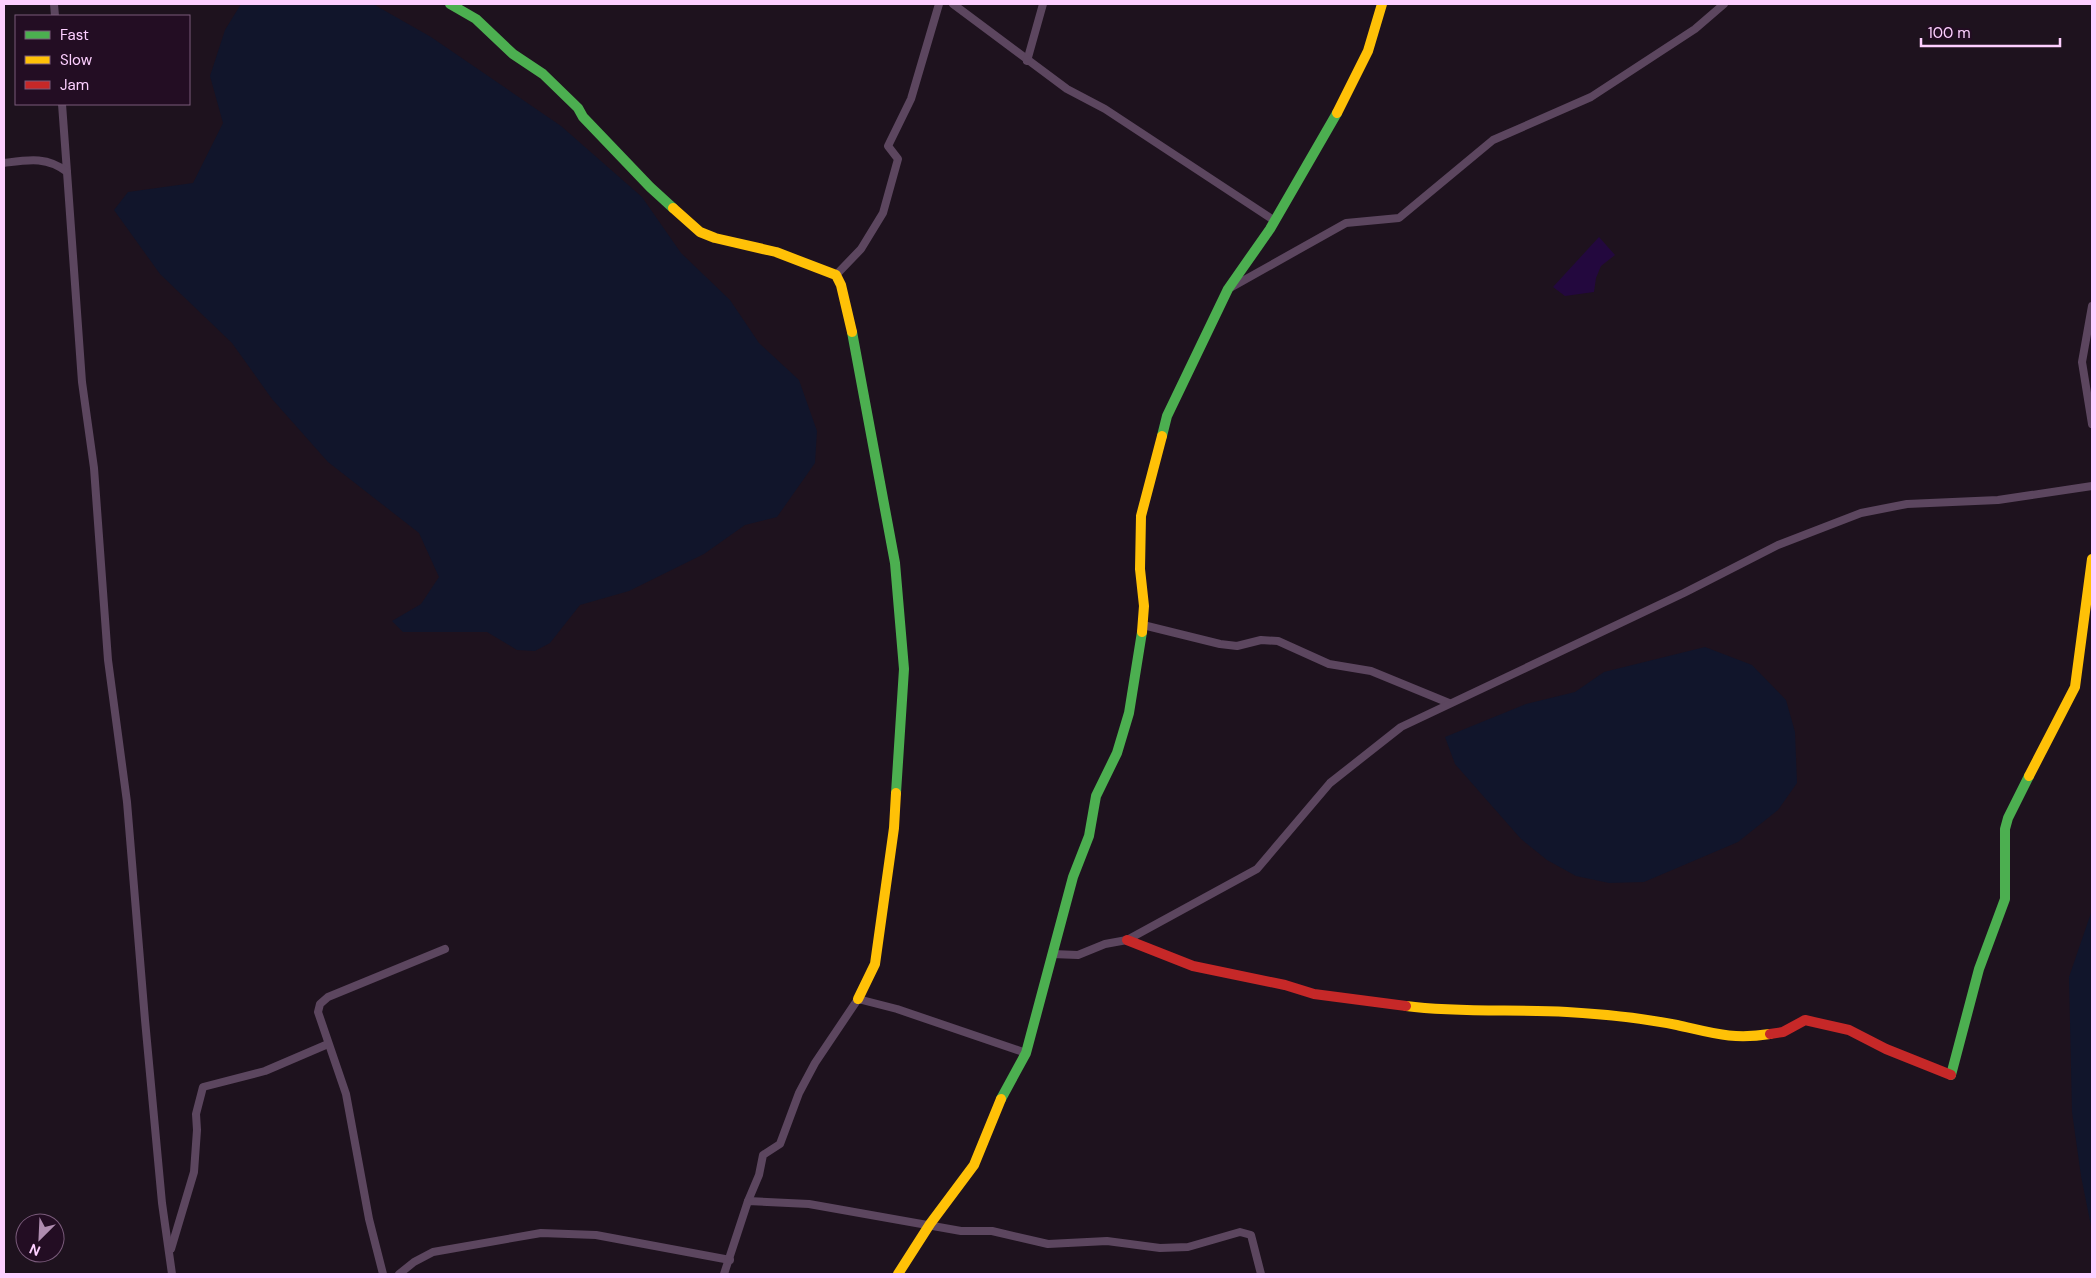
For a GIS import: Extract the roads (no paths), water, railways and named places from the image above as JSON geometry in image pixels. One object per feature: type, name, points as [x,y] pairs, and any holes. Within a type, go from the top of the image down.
[{"type":"street","points":[[450,4],[476,19],[513,54],[543,74],[578,108],[583,117],[650,187],[700,232],[715,238],[776,252],[836,275],[841,285],[856,349],[863,400],[895,563],[904,669],[894,828],[877,955],[875,964],[858,999],[815,1063],[800,1092],[780,1144],[763,1155],[759,1175],[748,1201],[724,1274]]},
{"type":"street","points":[[836,275],[861,249],[883,213],[898,159],[888,146],[896,126],[911,99],[939,4]]},
{"type":"street","points":[[953,4],[1067,89],[1105,109],[1275,221]]},
{"type":"street","points":[[1027,61],[1043,4]]},
{"type":"street","points":[[898,1274],[930,1224],[974,1165],[1006,1087],[1026,1053],[1073,877],[1089,836],[1096,796],[1116,753],[1129,713],[1143,625],[1144,606],[1140,569],[1141,516],[1167,416],[1228,289],[1275,221],[1351,86],[1368,51],[1382,4]]},
{"type":"street","points":[[1228,289],[1346,223],[1400,218],[1493,140],[1592,97],[1695,29],[1724,4]]},
{"type":"street","points":[[62,105],[82,382],[94,468],[108,660],[127,802],[146,1039],[162,1203],[172,1274]]},
{"type":"street","points":[[4,163],[40,159],[57,164],[67,172]]},
{"type":"street","points":[[2092,306],[2082,362],[2092,424]]},
{"type":"street","points":[[1052,954],[1078,955],[1105,944],[1127,940],[1257,869],[1330,783],[1401,727],[1684,593],[1778,545],[1861,513],[1907,504],[1998,500],[2092,486]]},
{"type":"street","points":[[1127,940],[1194,966],[1285,985],[1314,994],[1435,1010],[1567,1012],[1675,1024],[1721,1036],[1746,1038],[1783,1032],[1806,1020],[1849,1030],[1886,1049],[1951,1076],[1979,969],[2006,899],[2005,829],[2008,818],[2075,687],[2092,559]]},
{"type":"street","points":[[1143,625],[1220,644],[1237,646],[1261,640],[1278,641],[1330,664],[1371,671],[1449,703]]},
{"type":"street","points":[[383,1274],[369,1219],[346,1094],[318,1012],[320,1004],[328,997],[445,949]]},
{"type":"street","points":[[858,999],[897,1009],[1026,1053]]},
{"type":"street","points":[[170,1252],[194,1172],[198,1130],[196,1114],[203,1087],[265,1072],[328,1044]]},
{"type":"street","points":[[748,1201],[809,1204],[961,1231],[992,1231],[1048,1244],[1107,1241],[1160,1248],[1188,1247],[1240,1232],[1251,1235],[1261,1274]]},
{"type":"street","points":[[399,1274],[414,1262],[434,1252],[542,1233],[596,1235],[730,1260]]}]
